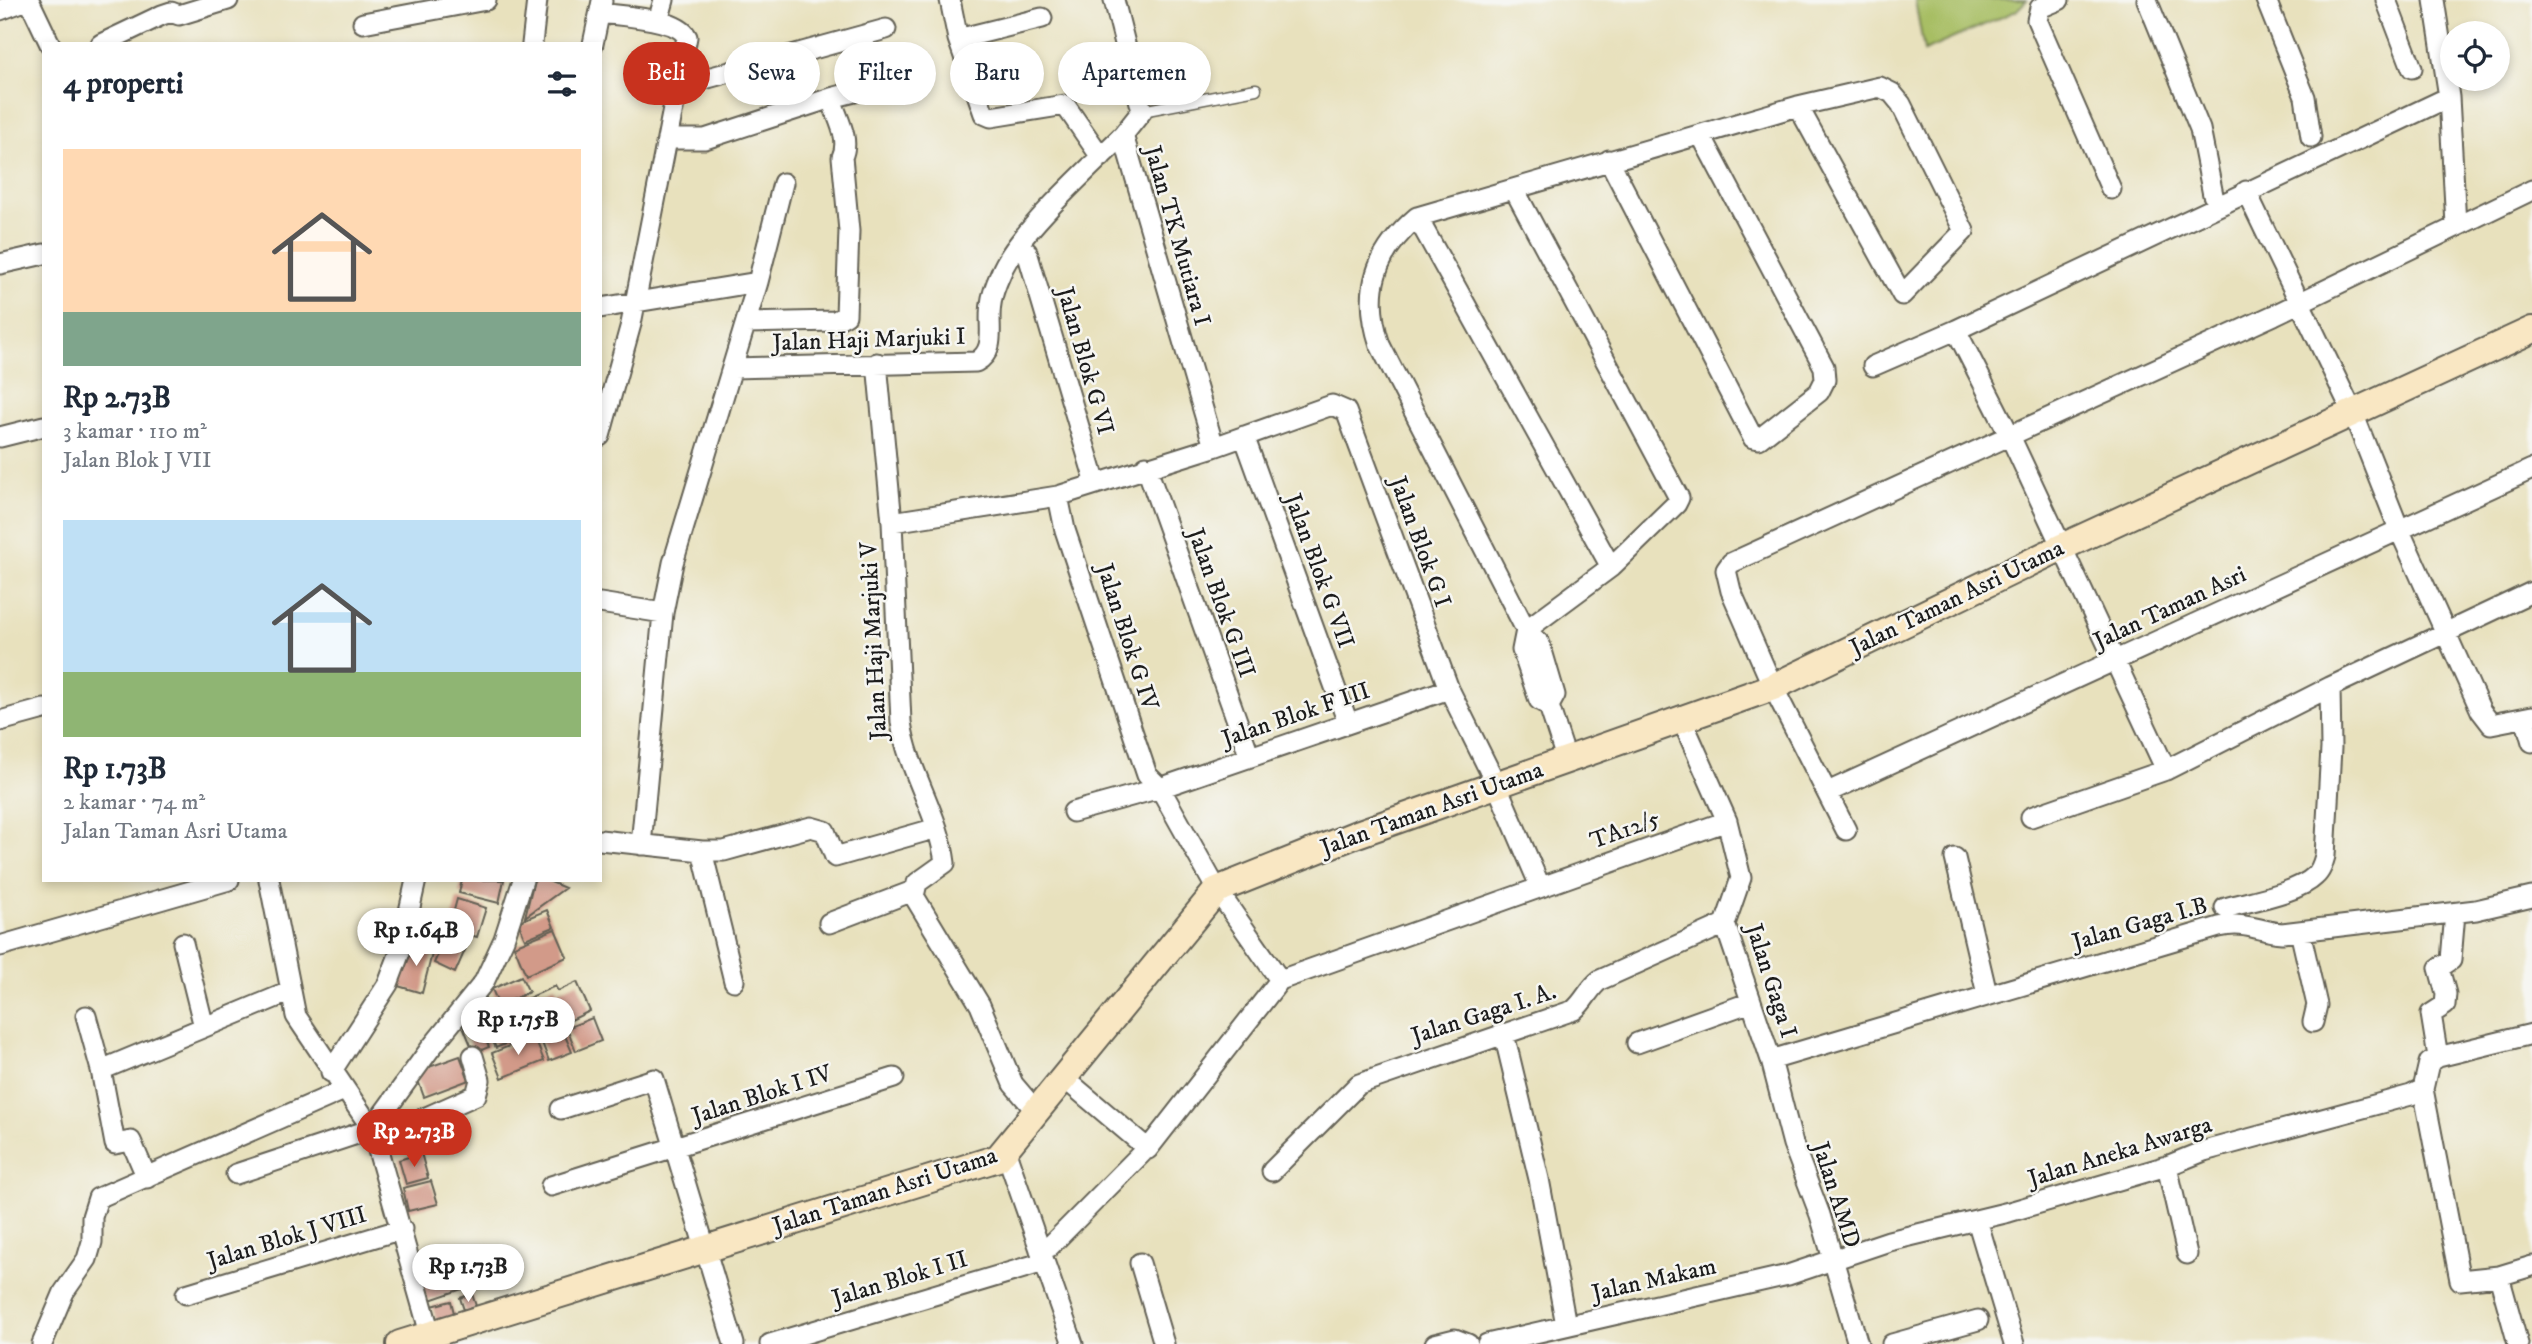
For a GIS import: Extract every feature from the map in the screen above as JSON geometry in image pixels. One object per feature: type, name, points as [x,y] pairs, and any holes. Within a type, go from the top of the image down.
[{"type":"street","points":[[0,10],[28,0],[49,42]]},
{"type":"street","points":[[105,42],[162,15],[171,12],[179,15],[229,0]]},
{"type":"street","points":[[363,23],[486,0]]},
{"type":"street","points":[[531,42],[537,0]]},
{"type":"street","points":[[658,21],[664,0]]},
{"type":"street","points":[[950,0],[958,39],[984,114],[991,117],[1065,105],[1101,157]]},
{"type":"street","points":[[1114,0],[1142,111]]},
{"type":"street","points":[[2059,0],[2040,8],[2036,20],[2111,189]]},
{"type":"street","points":[[2147,0],[2200,129],[2213,195]]},
{"type":"street","points":[[2266,0],[2305,97],[2311,137]]},
{"type":"street","points":[[2386,0],[2412,68]]},
{"type":"street","points":[[2434,0],[2449,97],[2456,225]]},
{"type":"street","points":[[593,42],[601,6],[658,21],[686,33],[685,42]]},
{"type":"street","points":[[958,39],[1042,18]]},
{"type":"street","points":[[710,78],[886,29]]},
{"type":"street","points":[[1567,761],[1549,706],[1539,700],[1522,650],[1526,629],[1380,345],[1373,325],[1373,288],[1380,262],[1395,236],[1417,217],[1609,160],[1798,106],[1870,87],[1892,93],[1901,104],[1965,231],[1902,295],[1798,106]]},
{"type":"street","points":[[669,139],[705,139],[834,97]]},
{"type":"street","points":[[1873,366],[1956,330],[2245,191],[2449,97]]},
{"type":"street","points":[[746,323],[835,321],[846,315],[849,231],[842,157],[846,149],[841,124],[835,116],[831,98]]},
{"type":"street","points":[[602,428],[635,303],[676,105]]},
{"type":"street","name":"Jalan TK Mutiara I","points":[[1142,111],[1123,135],[1214,447]]},
{"type":"street","name":"Jalan Haji Marjuki I","points":[[733,368],[976,362],[982,359],[990,350],[991,303],[1002,269],[1023,239],[1123,135]]},
{"type":"street","points":[[1609,160],[1753,438],[1759,439],[1819,392],[1825,380],[1824,367],[1701,135]]},
{"type":"street","points":[[640,845],[663,613],[673,563],[758,282],[783,183]]},
{"type":"street","points":[[1514,189],[1679,498],[1611,567],[1526,629]]},
{"type":"street","points":[[1846,830],[1773,687],[1731,591],[1726,570],[1731,563],[2299,304],[2532,190]]},
{"type":"street","points":[[2245,191],[2353,414],[2399,529],[2486,721],[2497,724],[2528,717],[2532,742]]},
{"type":"street","points":[[1417,217],[1611,567]]},
{"type":"street","name":"Jalan Blok G VI","points":[[1027,251],[1096,484]]},
{"type":"street","points":[[0,264],[42,254]]},
{"type":"street","points":[[602,308],[758,282]]},
{"type":"street","points":[[1956,330],[2118,660],[2166,770]]},
{"type":"street","name":"Jalan Taman Asri Utama","points":[[400,1344],[432,1339],[998,1158],[1006,1152],[1064,1078],[1213,882],[1505,783],[1773,687],[2062,547],[2532,330]]},
{"type":"street","name":"Jalan Haji Marjuki V","points":[[877,363],[892,522],[898,689],[905,751],[937,828],[945,863],[917,883],[913,891]]},
{"type":"street","name":"Jalan Blok G I","points":[[1244,436],[1332,405],[1346,411],[1449,689],[1505,783],[1540,886]]},
{"type":"street","points":[[0,437],[42,426]]},
{"type":"street","points":[[892,522],[1058,496],[1244,436]]},
{"type":"street","name":"Jalan Blok G VII","points":[[1244,436],[1348,723]]},
{"type":"street","name":"Jalan Blok G III","points":[[1146,466],[1250,757]]},
{"type":"street","name":"Jalan Taman Asri","points":[[1828,792],[2532,469]]},
{"type":"street","name":"Jalan Blok G IV","points":[[1058,496],[1065,530],[1147,775],[1160,788],[1213,882],[1280,981]]},
{"type":"street","points":[[2031,817],[2166,770],[2330,687],[2532,592]]},
{"type":"street","points":[[602,603],[663,613]]},
{"type":"street","points":[[2225,908],[2305,884],[2321,868],[2325,856],[2331,748],[2330,687]]},
{"type":"street","name":"Jalan Blok F III","points":[[1073,812],[1160,788],[1449,689]]},
{"type":"street","points":[[0,721],[42,710]]},
{"type":"street","name":"Jalan Gaga I","points":[[1682,720],[1727,821],[1741,878],[1725,925],[1771,1060]]},
{"type":"street","name":"TA12/5","points":[[1280,981],[1727,821]]},
{"type":"street","points":[[602,839],[702,852],[724,851],[811,827],[825,831],[835,857],[937,828]]},
{"type":"street","points":[[702,852],[734,981]]},
{"type":"street","points":[[1955,858],[1987,993]]},
{"type":"street","points":[[0,946],[222,882]]},
{"type":"street","points":[[269,882],[289,992],[296,1016],[374,1134],[432,1339]]},
{"type":"street","points":[[331,1072],[387,984],[400,952],[416,882]]},
{"type":"street","points":[[374,1134],[430,1049],[484,982],[504,939],[522,882]]},
{"type":"street","points":[[829,923],[913,891],[930,926],[980,1006],[1013,1084],[1036,1111]]},
{"type":"street","name":"Jalan Gaga I.B","points":[[1771,1060],[1987,993],[2233,924],[2246,923],[2266,932],[2300,931],[2455,913],[2532,897]]},
{"type":"street","points":[[2438,1057],[2431,1014],[2445,1005],[2446,994],[2439,968],[2451,960],[2455,913]]},
{"type":"street","name":"Jalan Gaga I. A.","points":[[1272,1171],[1359,1084],[1574,1010],[1600,979],[1725,925]]},
{"type":"street","points":[[2300,931],[2317,1005],[2313,1022]]},
{"type":"street","points":[[183,943],[204,1027]]},
{"type":"street","points":[[1042,1256],[1148,1148],[1280,981]]},
{"type":"street","points":[[101,1070],[289,992]]},
{"type":"street","points":[[1637,1043],[1751,1002]]},
{"type":"street","points":[[86,1016],[101,1070],[115,1144],[131,1141],[148,1178]]},
{"type":"street","points":[[1504,1034],[1539,1179],[1566,1325]]},
{"type":"street","points":[[2532,1034],[2438,1057],[2429,1063],[2423,1089],[2460,1280],[2499,1276],[2532,1266]]},
{"type":"street","points":[[236,1174],[374,1134],[476,1095],[480,1080],[473,1056]]},
{"type":"street","name":"Jalan AMD","points":[[1771,1060],[1793,1144],[1820,1215],[1858,1344]]},
{"type":"street","name":"Jalan Blok I IV","points":[[561,1109],[654,1079],[674,1149],[894,1078]]},
{"type":"street","points":[[1064,1078],[1148,1148]]},
{"type":"street","name":"Jalan Aneka Awarga","points":[[1832,1262],[1889,1241],[1977,1220],[2167,1166],[2204,1151],[2412,1095],[2423,1089]]},
{"type":"street","points":[[42,1344],[64,1292],[87,1259],[92,1242],[92,1217],[98,1198],[344,1090]]},
{"type":"street","points":[[551,1185],[674,1149],[734,1344]]},
{"type":"street","points":[[1006,1152],[1073,1344]]},
{"type":"street","points":[[2167,1166],[2187,1254]]},
{"type":"street","points":[[1977,1220],[2014,1344]]},
{"type":"street","name":"Jalan Blok J VIII","points":[[186,1294],[402,1229]]},
{"type":"street","name":"Jalan Blok I II","points":[[770,1344],[1042,1256]]},
{"type":"street","name":"Jalan Makam","points":[[1486,1344],[1832,1262]]},
{"type":"street","points":[[1140,1263],[1164,1344]]},
{"type":"street","points":[[2499,1276],[2518,1344]]},
{"type":"street","points":[[1892,1344],[1979,1320]]},
{"type":"street","points":[[1435,1344],[1455,1339],[1468,1344]]},
{"type":"lane","points":[[1142,111],[1256,89]]},
{"type":"lane","points":[[274,906],[280,882]]},
{"type":"green space","points":[[1915,0],[2027,0],[2016,11],[1924,51]]},
{"type":"building","points":[[462,882],[504,882],[499,903],[459,893]]},
{"type":"building","points":[[534,882],[551,882],[565,888],[525,917]]},
{"type":"building","points":[[457,899],[486,908],[477,937],[449,929]]},
{"type":"building","points":[[547,910],[554,927],[525,939],[518,922]]},
{"type":"building","points":[[555,929],[567,957],[526,975],[514,946]]},
{"type":"building","points":[[448,932],[469,941],[455,973],[434,963]]},
{"type":"building","points":[[409,944],[433,950],[422,993],[398,986]]},
{"type":"building","points":[[521,976],[529,992],[499,1006],[492,989]]},
{"type":"building","points":[[577,982],[590,1011],[567,1022],[564,1016],[533,1030],[520,1002],[555,986],[558,991]]},
{"type":"building","points":[[520,1006],[531,1032],[518,1038],[506,1013]]},
{"type":"building","points":[[502,1007],[516,1039],[496,1048],[481,1016]]},
{"type":"building","points":[[476,1015],[489,1047],[474,1053],[461,1021]]},
{"type":"building","points":[[592,1018],[601,1041],[576,1051],[567,1028]]},
{"type":"building","points":[[560,1024],[572,1052],[549,1061],[538,1032]]},
{"type":"building","points":[[534,1036],[544,1061],[502,1078],[492,1053]]},
{"type":"building","points":[[460,1056],[469,1080],[424,1097],[415,1072]]},
{"type":"building","points":[[421,1153],[428,1178],[406,1184],[399,1160]]},
{"type":"building","points":[[431,1181],[438,1204],[408,1211],[403,1188]]},
{"type":"building","points":[[460,1265],[468,1287],[427,1301],[419,1279]]},
{"type":"building","points":[[472,1294],[477,1309],[465,1313],[460,1298]]},
{"type":"building","points":[[451,1301],[455,1317],[437,1322],[432,1306]]}]
